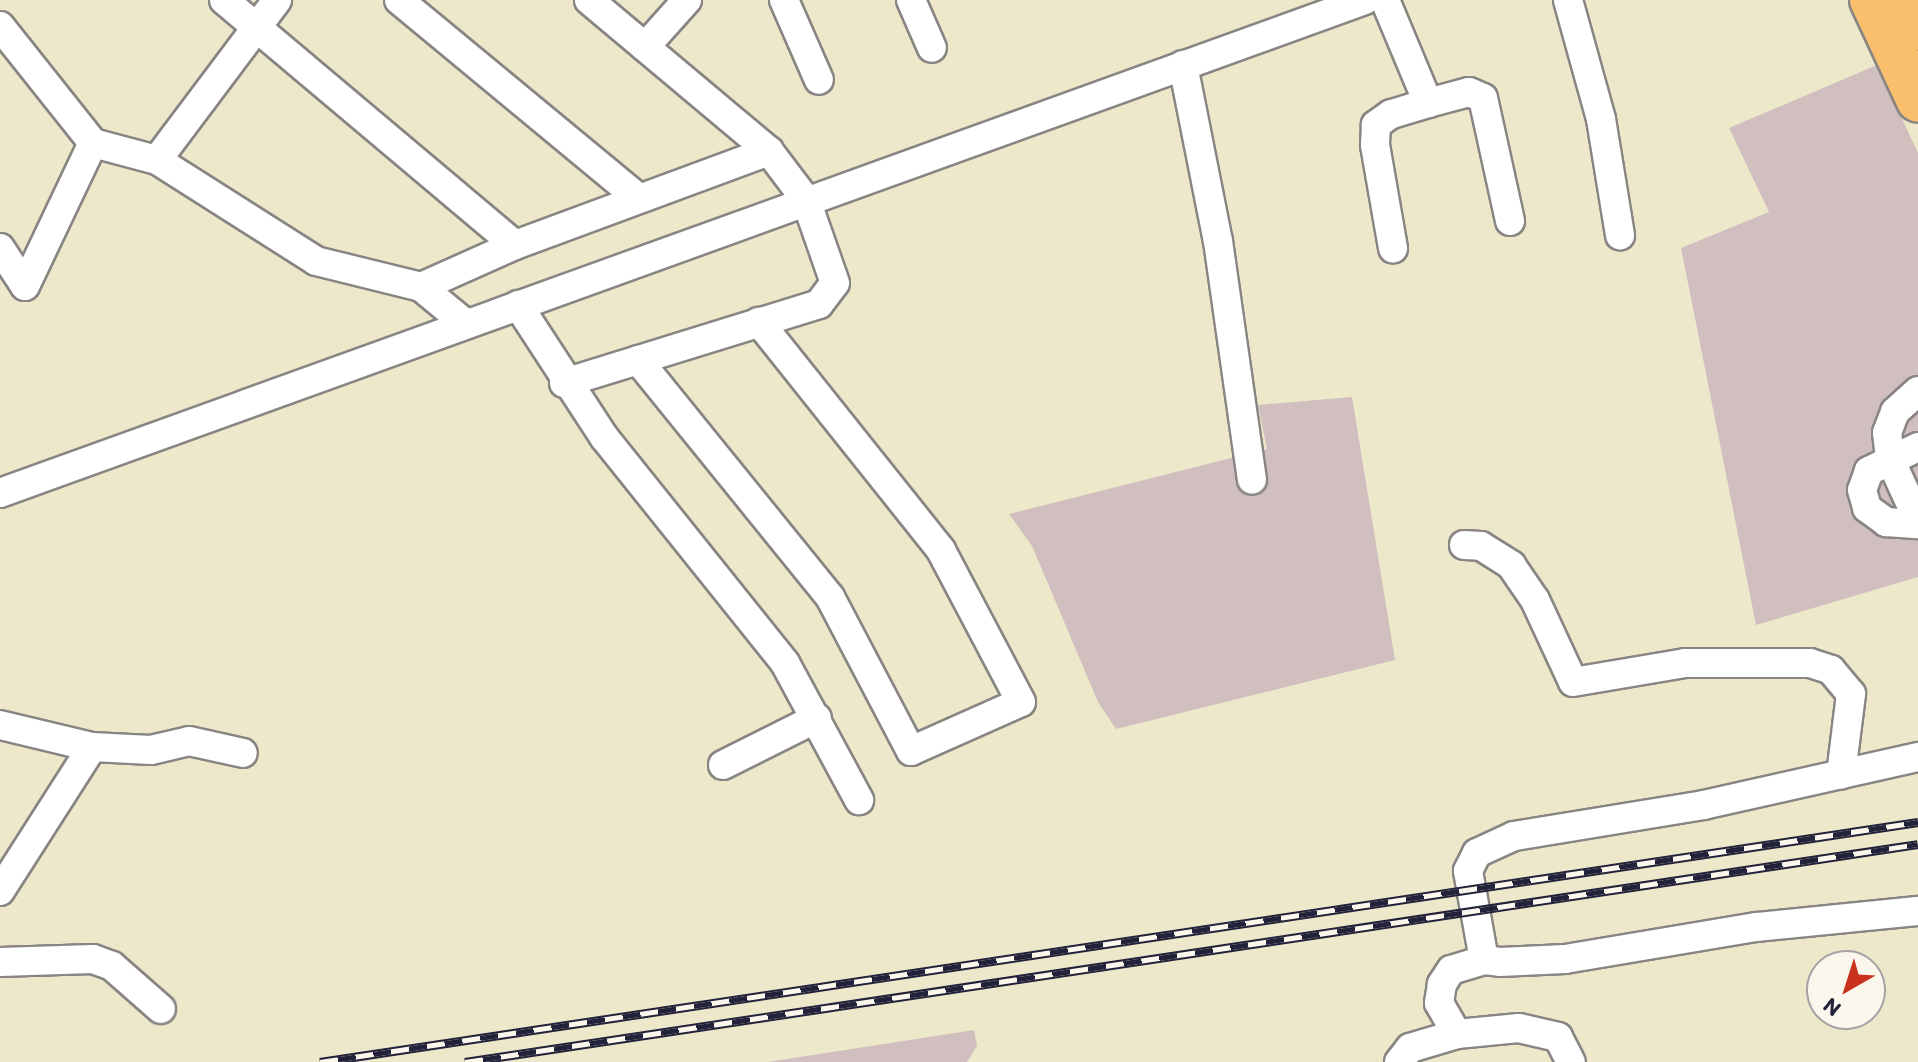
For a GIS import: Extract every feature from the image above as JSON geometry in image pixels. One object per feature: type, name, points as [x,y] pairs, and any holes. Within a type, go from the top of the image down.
[{"type":"highway","points":[[1902,6],[1918,101]]},
{"type":"street","points":[[224,0],[515,245]]},
{"type":"street","points":[[157,160],[277,0]]},
{"type":"street","points":[[399,0],[638,198]]},
{"type":"street","points":[[564,383],[819,304],[835,283],[806,200],[769,151],[589,0]]},
{"type":"street","points":[[645,47],[687,0]]},
{"type":"street","points":[[784,0],[819,80]]},
{"type":"street","points":[[911,0],[932,48]]},
{"type":"street","points":[[0,493],[1365,0]]},
{"type":"street","points":[[1385,0],[1428,103]]},
{"type":"street","points":[[1568,0],[1601,119],[1620,235]]},
{"type":"street","points":[[0,26],[93,143],[157,160],[316,261],[421,287],[466,324]]},
{"type":"street","points":[[1183,65],[1218,241],[1252,480]]},
{"type":"street","points":[[1393,248],[1375,145],[1376,125],[1391,114],[1469,92],[1483,98],[1510,221]]},
{"type":"street","points":[[0,248],[25,286],[93,143]]},
{"type":"street","points":[[421,287],[515,245],[769,151]]},
{"type":"street","points":[[518,305],[564,383],[785,663],[859,800]]},
{"type":"street","points":[[638,360],[830,597],[911,751],[1021,702],[941,550],[759,322]]},
{"type":"street","points":[[1918,391],[1891,422],[1890,459],[1918,522],[1886,522],[1867,508],[1862,490],[1869,471],[1890,459],[1918,447]]},
{"type":"street","points":[[1464,545],[1481,546],[1511,565],[1535,600],[1573,682],[1685,663],[1810,663],[1831,670],[1851,694],[1841,774]]},
{"type":"street","points":[[723,765],[817,718]]},
{"type":"street","points":[[0,725],[92,747],[151,750],[189,741],[243,753]]},
{"type":"street","points":[[0,891],[92,747]]},
{"type":"street","points":[[1484,960],[1468,871],[1477,853],[1493,841],[1918,757]]},
{"type":"street","points":[[1457,1034],[1439,1003],[1442,984],[1451,970],[1484,960],[1565,959],[1744,929],[1918,911]]},
{"type":"street","points":[[0,962],[93,959],[112,966],[161,1009]]},
{"type":"street","points":[[1399,1062],[1410,1048],[1457,1034],[1519,1028],[1558,1037],[1571,1062]]},
{"type":"shaded area","points":[[1877,65],[1918,153],[1918,577],[1756,625],[1681,248],[1769,212],[1729,128]]},
{"type":"shaded area","points":[[1352,397],[1395,660],[1116,729],[1098,702],[1032,546],[1009,514],[1267,449],[1258,405]]},
{"type":"shaded area","points":[[974,1030],[977,1046],[967,1062],[768,1062]]},
{"type":"railway","points":[[320,1062],[1918,822]]},
{"type":"railway","points":[[465,1062],[1918,844]]}]
